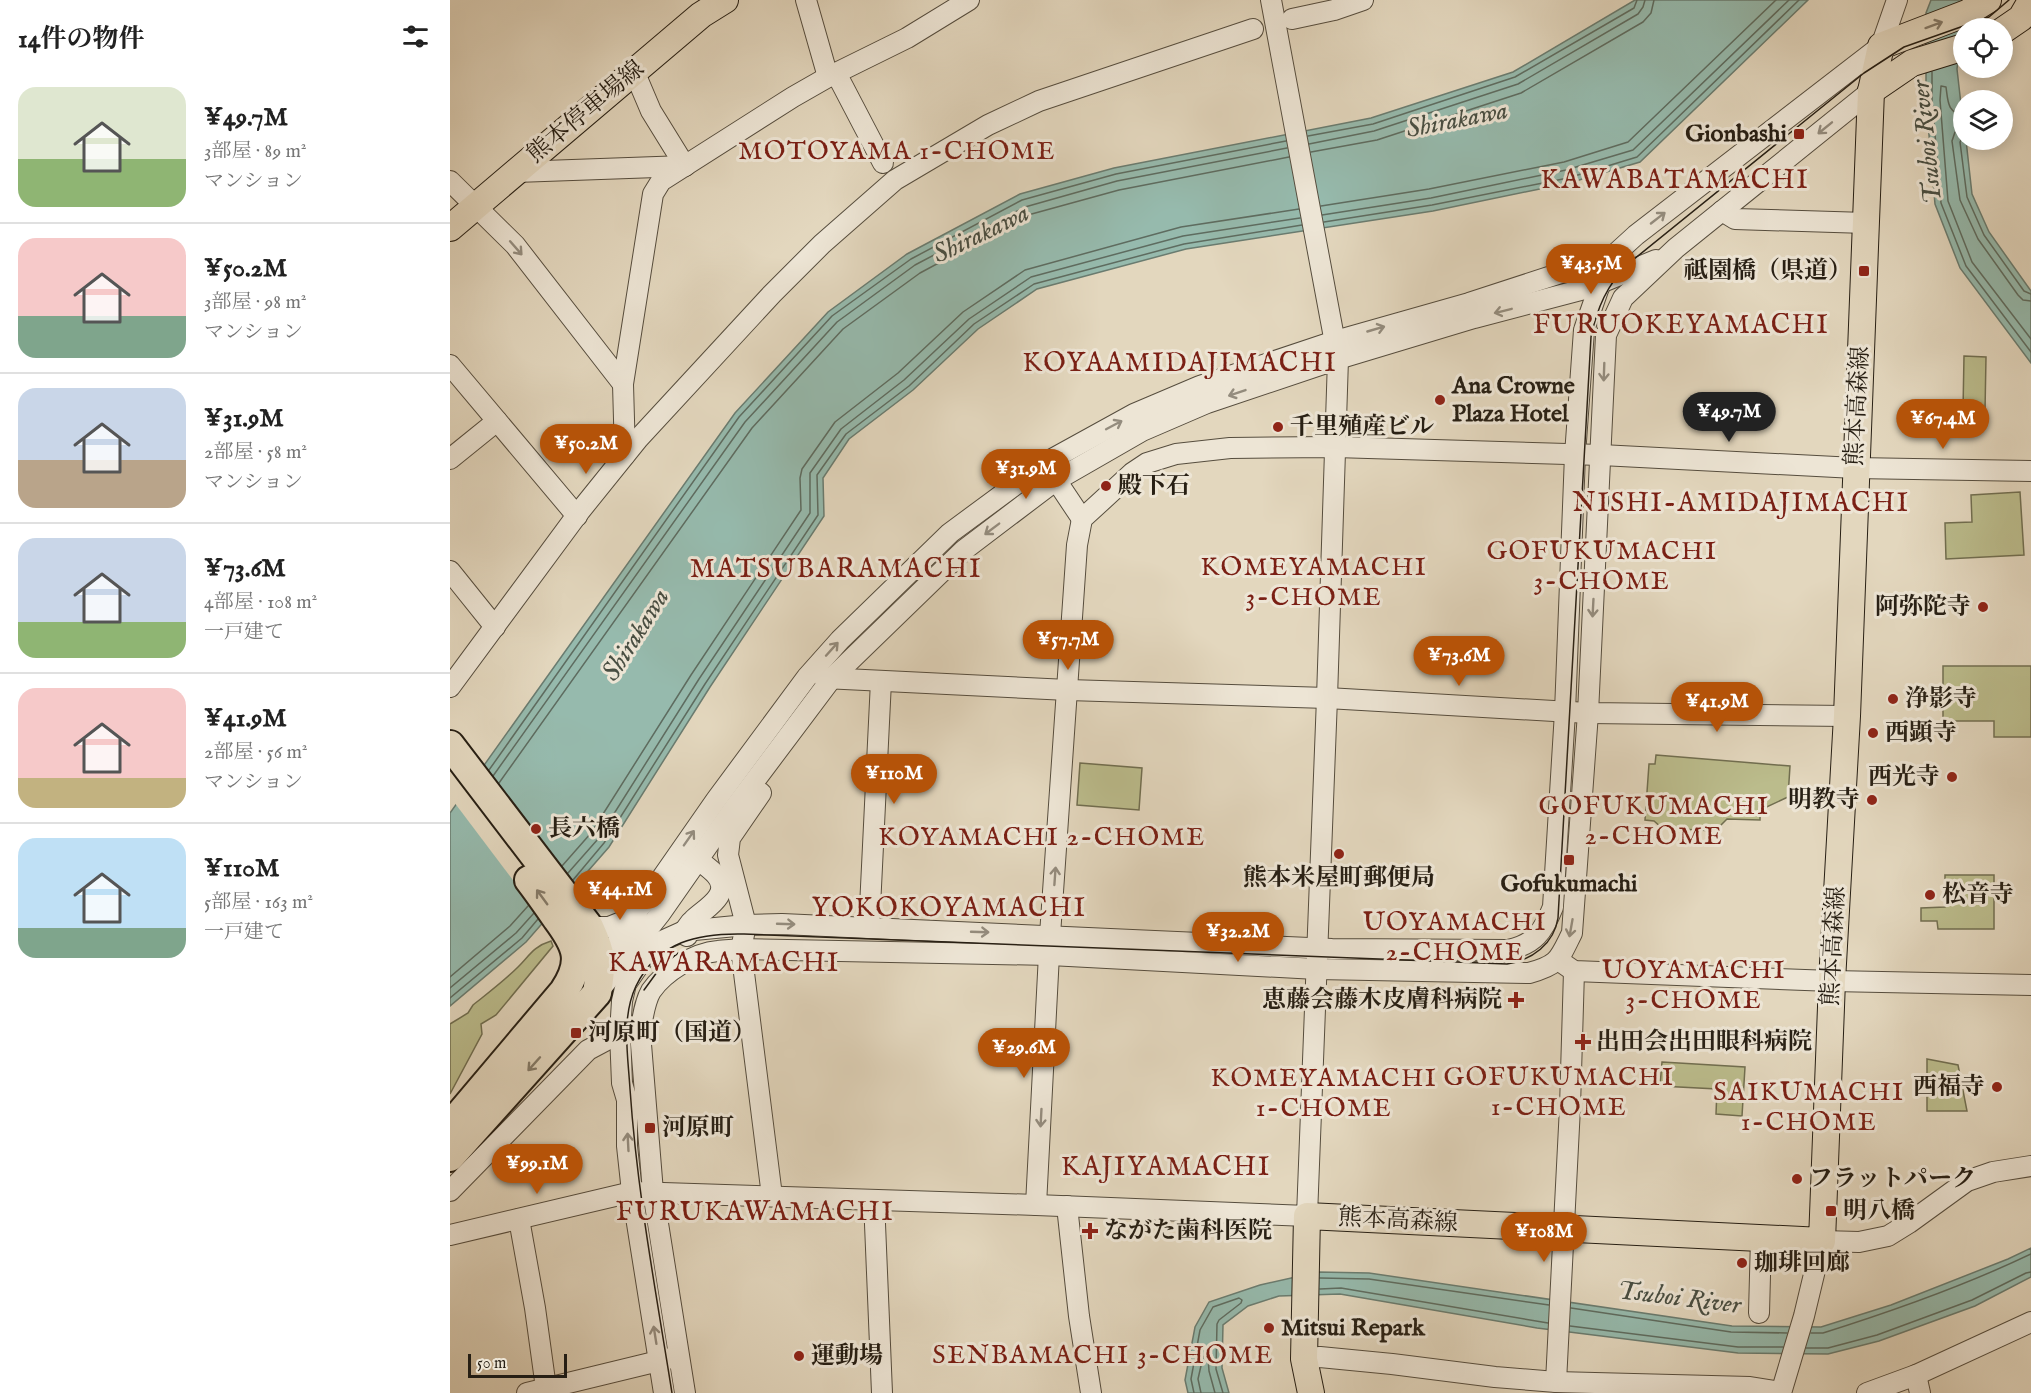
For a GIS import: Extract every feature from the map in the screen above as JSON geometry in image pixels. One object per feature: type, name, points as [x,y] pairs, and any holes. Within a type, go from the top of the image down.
[{"type":"highway","points":[[450,744],[590,943],[597,993],[453,1177]]},
{"type":"highway","points":[[450,772],[590,943]]},
{"type":"highway","points":[[450,1126],[513,1054],[572,979],[577,959],[590,943]]},
{"type":"main road","name":"熊本停車場線","points":[[450,228],[700,15],[725,0]]},
{"type":"main road","points":[[1890,42],[1976,8],[2003,0]]},
{"type":"main road","name":"熊本高森線","points":[[1311,1393],[1304,1359],[1307,1216],[1822,1240],[1871,91],[1890,42]]},
{"type":"main road","points":[[1871,91],[1912,63],[1953,50]]},
{"type":"street","points":[[806,0],[832,75],[883,163]]},
{"type":"street","points":[[625,455],[623,384],[653,194],[661,181],[793,97],[908,38],[969,0]]},
{"type":"street","points":[[450,1235],[632,1192],[1307,1216],[1327,698],[1336,350],[1271,0]]},
{"type":"street","points":[[1292,19],[1330,5],[1363,0]]},
{"type":"street","points":[[664,1393],[632,1192],[627,1146],[627,1100],[622,1083],[620,1033],[622,1001],[626,984],[648,952],[664,940],[684,931],[782,924],[1317,948],[1508,950],[1522,947],[1536,937],[1544,927],[1553,906],[1565,712],[1575,455],[1584,330],[1601,283],[1614,255],[1636,235],[1890,42],[1897,0]]},
{"type":"street","points":[[450,687],[625,455],[772,294],[822,244],[895,180],[987,125],[1039,101],[1253,29]]},
{"type":"street","points":[[634,71],[651,111],[685,166]]},
{"type":"street","points":[[1556,1382],[1564,1229],[1566,966],[1572,933],[1588,713],[1606,335],[1623,298],[1676,248],[1871,91]]},
{"type":"street","points":[[516,172],[685,166]]},
{"type":"street","points":[[450,181],[515,245],[623,384]]},
{"type":"street","points":[[1722,211],[1735,219],[1866,223]]},
{"type":"street","points":[[597,993],[652,908],[716,800],[807,677],[840,640],[950,533],[1045,463],[1134,414],[1200,386],[1336,350],[1557,297],[1601,283],[1648,264],[1676,248]]},
{"type":"street","points":[[590,943],[634,922],[652,908],[697,859],[832,678],[964,550],[1055,481],[1142,431],[1336,350],[1614,255]]},
{"type":"street","points":[[1557,297],[1575,305],[1584,330]]},
{"type":"street","points":[[450,364],[577,516]]},
{"type":"street","points":[[450,459],[497,421]]},
{"type":"street","points":[[1036,1205],[1050,935],[1077,545],[1082,519],[1131,473],[1162,457],[1230,448],[1335,447],[1601,455],[1855,468],[2031,471]]},
{"type":"street","points":[[1045,463],[1082,519]]},
{"type":"street","points":[[450,571],[495,627]]},
{"type":"street","points":[[807,677],[1068,690],[1327,698],[1588,713],[1846,716]]},
{"type":"street","points":[[869,928],[881,681]]},
{"type":"street","points":[[772,1196],[741,950],[746,925],[728,855],[730,838],[790,750],[809,708]]},
{"type":"street","points":[[684,931],[692,920],[712,906],[718,897],[720,886],[717,876],[697,859]]},
{"type":"street","points":[[590,943],[609,927],[652,908]]},
{"type":"street","points":[[684,931],[700,956]]},
{"type":"street","points":[[685,1393],[653,1192],[640,1032],[645,1007],[655,987],[675,969],[700,956],[716,951],[1050,955],[1317,969],[1529,973],[1566,966],[1832,981],[2031,985]]},
{"type":"street","points":[[453,1177],[588,1050],[620,1033],[640,1032]]},
{"type":"street","points":[[1304,1359],[1320,1357],[1392,1364],[1494,1385],[1556,1382],[1629,1389],[1750,1387],[1781,1393],[1804,1316],[1822,1240],[1859,1242],[1888,1236],[1966,1181],[1993,1172],[2031,1166]]},
{"type":"street","points":[[874,1200],[882,1393]]},
{"type":"street","points":[[1067,1206],[1079,1316],[1091,1393]]},
{"type":"street","points":[[519,1219],[535,1308],[536,1391],[679,1356]]},
{"type":"street","points":[[1759,1313],[1761,1238]]},
{"type":"street","points":[[1867,1393],[1918,1384],[2031,1322]]},
{"type":"green space","points":[[1964,356],[1986,357],[1985,411],[1963,410]]},
{"type":"green space","points":[[2020,492],[2024,555],[1946,559],[1945,523],[1972,522],[1971,495]]},
{"type":"green space","points":[[1943,666],[2031,666],[2031,737],[1994,737],[1994,721],[1943,721]]},
{"type":"green space","points":[[1656,755],[1790,766],[1788,797],[1760,810],[1760,820],[1727,819],[1715,831],[1662,828],[1654,821],[1645,820],[1649,764],[1655,764]]},
{"type":"green space","points":[[1080,763],[1142,768],[1139,810],[1077,805]]},
{"type":"green space","points":[[1945,875],[1994,875],[1994,929],[1938,929],[1937,921],[1921,921],[1921,908],[1945,907]]},
{"type":"green space","points":[[551,941],[553,946],[496,1015],[481,1024],[482,1034],[450,1094],[450,1024],[468,1013],[473,1005],[536,949]]},
{"type":"green space","points":[[1927,1059],[1958,1065],[1967,1111],[1927,1111]]},
{"type":"green space","points":[[1662,1062],[1745,1067],[1742,1116],[1716,1114],[1717,1089],[1660,1086]]},
{"type":"water","name":"Shirakawa","points":[[1635,0],[1808,0],[1640,162],[1569,183],[1433,211],[1186,249],[1037,289],[978,329],[913,390],[849,439],[823,478],[824,516],[710,687],[609,847],[526,942],[450,1006],[450,813],[735,413],[828,312],[907,254],[1020,194],[1114,168],[1371,118],[1513,72]]},
{"type":"water","points":[[1931,0],[1965,0],[1963,18],[1953,18],[1953,78],[1958,78],[1959,90],[1953,90],[1953,150],[1967,150],[1972,194],[1989,232],[2031,291],[2031,363],[1960,268],[1935,204],[1926,100],[1926,13]]},
{"type":"water","points":[[2031,1248],[2031,1277],[1975,1306],[1879,1341],[1828,1354],[1738,1353],[1537,1328],[1340,1294],[1279,1296],[1248,1306],[1223,1325],[1222,1368],[1229,1393],[1188,1393],[1185,1380],[1195,1327],[1209,1302],[1260,1285],[1318,1272],[1369,1273],[1732,1326],[1821,1327],[1891,1305]]},
{"type":"pier","name":"長六橋","points":[[481,765],[576,890],[537,912],[454,802]]},
{"type":"tram line","points":[[672,1393],[637,1166],[627,1024],[631,998],[645,971],[656,959],[681,943],[711,935],[744,934],[1507,964],[1533,955],[1547,943],[1558,918],[1591,337],[1596,316],[1604,298],[1614,280],[1628,264],[1864,73],[1904,47],[1989,17],[2009,0]]},
{"type":"tram line","points":[[644,990],[660,968],[678,953]]},
{"type":"place","name":"Gionbashi","points":[[1799,134]]},
{"type":"place","name":"祗園橋（県道）","points":[[1864,271]]},
{"type":"place","name":"Ana Crowne Plaza Hotel","points":[[1440,400]]},
{"type":"place","name":"千里殖産ビル","points":[[1278,427]]},
{"type":"place","name":"殿下石","points":[[1106,486]]},
{"type":"place","name":"阿弥陀寺","points":[[1983,607]]},
{"type":"place","name":"浄影寺","points":[[1893,699]]},
{"type":"place","name":"西顕寺","points":[[1873,733]]},
{"type":"place","name":"西光寺","points":[[1952,777]]},
{"type":"place","name":"明教寺","points":[[1872,800]]},
{"type":"place","name":"長六橋","points":[[536,829]]},
{"type":"place","name":"熊本米屋町郵便局","points":[[1339,854]]},
{"type":"place","name":"Gofukumachi","points":[[1569,860]]},
{"type":"place","name":"松音寺","points":[[1930,895]]},
{"type":"place","name":"恵藤会藤木皮膚科病院","points":[[1516,1000]]},
{"type":"place","name":"河原町（国道）","points":[[576,1033]]},
{"type":"place","name":"出田会出田眼科病院","points":[[1583,1042]]},
{"type":"place","name":"西福寺","points":[[1997,1087]]},
{"type":"place","name":"河原町","points":[[650,1128]]},
{"type":"place","name":"フラットパーク","points":[[1797,1179]]},
{"type":"place","name":"明八橋","points":[[1831,1211]]},
{"type":"place","name":"ながた歯科医院","points":[[1090,1231]]},
{"type":"place","name":"珈琲回廊","points":[[1742,1263]]},
{"type":"place","name":"Mitsui Repark","points":[[1269,1328]]},
{"type":"place","name":"運動場","points":[[799,1356]]},
{"type":"district","name":"MOTOYAMA 1-CHOME","points":[[897,151]]},
{"type":"district","name":"KAWABATAMACHI","points":[[1675,181]]},
{"type":"district","name":"FURUOKEYAMACHI","points":[[1681,326]]},
{"type":"district","name":"KOYAAMIDAJIMACHI","points":[[1180,364]]},
{"type":"district","name":"NISHI-AMIDAJIMACHI","points":[[1741,504]]},
{"type":"district","name":"GOFUKUMACHI 3-CHOME","points":[[1602,566]]},
{"type":"district","name":"MATSUBARAMACHI","points":[[836,570]]},
{"type":"district","name":"KOMEYAMACHI 3-CHOME","points":[[1314,582]]},
{"type":"district","name":"GOFUKUMACHI 2-CHOME","points":[[1654,821]]},
{"type":"district","name":"KOYAMACHI 2-CHOME","points":[[1042,837]]},
{"type":"district","name":"YOKOKOYAMACHI","points":[[949,909]]},
{"type":"district","name":"UOYAMACHI 2-CHOME","points":[[1455,937]]},
{"type":"district","name":"KAWARAMACHI","points":[[724,964]]},
{"type":"district","name":"UOYAMACHI 3-CHOME","points":[[1694,985]]},
{"type":"district","name":"GOFUKUMACHI 1-CHOME","points":[[1559,1092]]},
{"type":"district","name":"KOMEYAMACHI 1-CHOME","points":[[1324,1093]]},
{"type":"district","name":"SAIKUMACHI 1-CHOME","points":[[1809,1107]]},
{"type":"district","name":"KAJIYAMACHI","points":[[1166,1168]]},
{"type":"district","name":"FURUKAWAMACHI","points":[[755,1213]]},
{"type":"district","name":"SENBAMACHI 3-CHOME","points":[[1103,1355]]},
{"type":"water label","name":"Tsuboi River","points":[[1927,142]]},
{"type":"water label","name":"Tsuboi River","points":[[1679,1298]]}]
